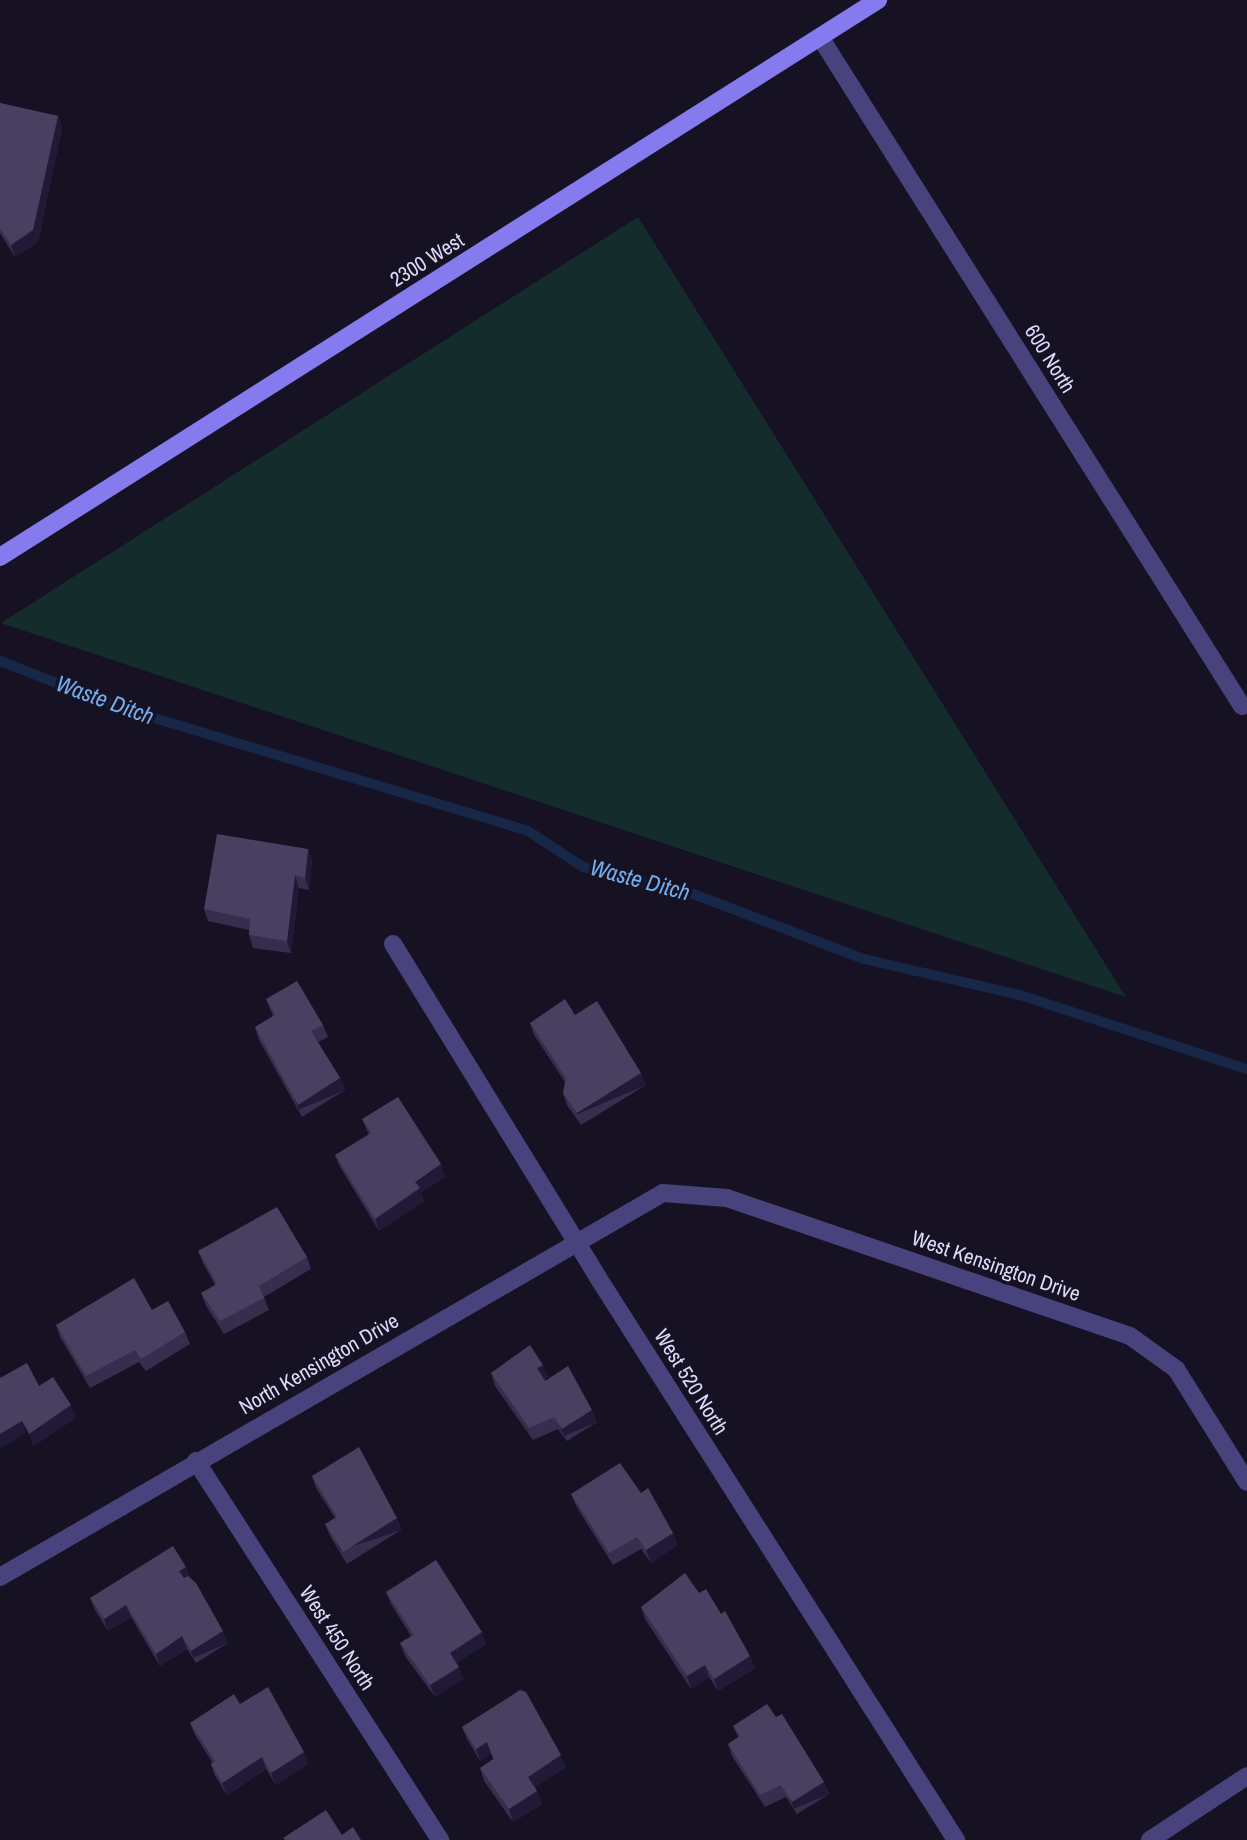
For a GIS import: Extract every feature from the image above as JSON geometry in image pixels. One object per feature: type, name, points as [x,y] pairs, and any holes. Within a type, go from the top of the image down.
[{"type":"main road","name":"2300 West","points":[[0,557],[878,0]]},
{"type":"street","name":"600 North","points":[[820,37],[1242,706]]},
{"type":"street","name":"West 520 North","points":[[393,944],[576,1241],[956,1840]]},
{"type":"street","name":"North Kensington Drive","points":[[0,1577],[663,1193]]},
{"type":"street","name":"West Kensington Drive","points":[[663,1193],[727,1198],[1130,1336],[1176,1369],[1247,1482]]},
{"type":"street","name":"West 450 North","points":[[197,1461],[440,1840]]},
{"type":"street","points":[[1150,1840],[1247,1776]]},
{"type":"green space","points":[[638,217],[1126,997],[1,623]]},
{"type":"building","points":[[0,103],[58,116],[33,230],[11,245],[0,228]]},
{"type":"building","points":[[217,834],[308,849],[305,878],[295,875],[287,941],[249,935],[250,919],[204,909]]},
{"type":"building","points":[[297,981],[323,1025],[311,1031],[340,1078],[298,1105],[255,1027],[275,1015],[266,999]]},
{"type":"building","points":[[565,999],[575,1015],[597,1001],[641,1073],[577,1113],[563,1093],[566,1078],[530,1023]]},
{"type":"building","points":[[398,1097],[441,1164],[415,1182],[420,1188],[375,1219],[335,1155],[371,1133],[362,1119]]},
{"type":"building","points":[[277,1207],[307,1257],[259,1286],[264,1298],[220,1321],[201,1293],[217,1284],[198,1251]]},
{"type":"building","points":[[134,1278],[152,1310],[168,1301],[185,1332],[141,1359],[135,1350],[86,1376],[56,1325]]},
{"type":"building","points":[[530,1345],[543,1365],[537,1368],[545,1381],[568,1366],[592,1410],[562,1429],[554,1417],[529,1428],[491,1373]]},
{"type":"building","points":[[27,1363],[39,1386],[53,1377],[71,1405],[29,1434],[22,1421],[0,1434],[0,1378]]},
{"type":"building","points":[[359,1447],[397,1518],[343,1552],[325,1524],[337,1517],[312,1476]]},
{"type":"building","points":[[620,1463],[641,1493],[648,1488],[673,1533],[646,1550],[637,1537],[609,1553],[571,1494]]},
{"type":"building","points":[[173,1546],[186,1567],[179,1571],[184,1578],[188,1576],[196,1583],[223,1631],[191,1651],[182,1636],[156,1654],[126,1605],[104,1619],[90,1598]]},
{"type":"building","points":[[436,1560],[482,1632],[450,1653],[459,1667],[430,1685],[400,1643],[414,1635],[386,1592]]},
{"type":"building","points":[[685,1573],[699,1593],[706,1589],[721,1614],[725,1611],[750,1656],[714,1679],[705,1665],[687,1676],[641,1607]]},
{"type":"building","points":[[268,1687],[304,1752],[271,1773],[262,1757],[222,1783],[211,1764],[215,1761],[190,1723],[234,1694],[240,1704]]},
{"type":"building","points":[[520,1690],[526,1692],[561,1755],[528,1777],[537,1791],[509,1809],[480,1768],[494,1759],[487,1742],[476,1749],[462,1727]]},
{"type":"building","points":[[767,1704],[776,1717],[782,1714],[824,1782],[792,1802],[781,1785],[760,1795],[728,1744],[740,1736],[733,1726]]},
{"type":"building","points":[[326,1810],[342,1835],[353,1827],[361,1840],[283,1838]]},
{"type":"waterway","name":"Waste Ditch","points":[[0,661],[118,707],[528,831],[583,867],[696,895],[864,959],[1020,995],[1247,1069]]}]
